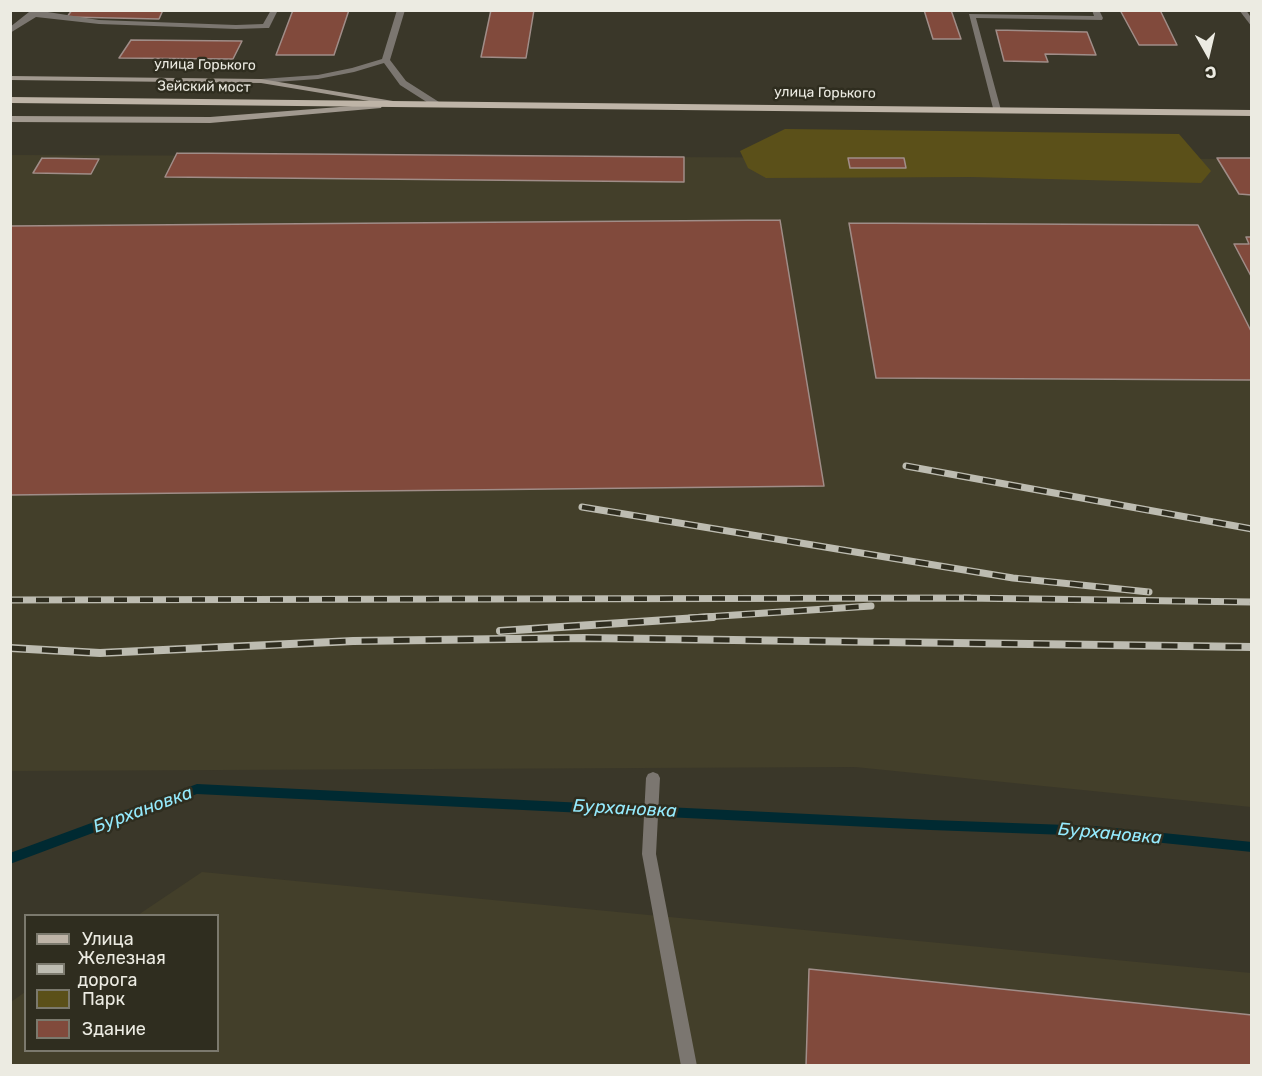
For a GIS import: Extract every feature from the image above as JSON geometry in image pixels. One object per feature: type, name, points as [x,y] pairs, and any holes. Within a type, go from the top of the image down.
[{"type":"main road","name":"улица Горького","points":[[10,78],[261,81],[397,104]]},
{"type":"main road","name":"Зейский мост","points":[[10,100],[397,104]]},
{"type":"main road","name":"улица Горького","points":[[10,119],[210,120],[397,104],[1251,113]]},
{"type":"street","points":[[10,31],[36,12],[99,22],[236,27],[266,26],[275,10]]},
{"type":"street","points":[[386,60],[401,10]]},
{"type":"street","points":[[997,110],[972,16],[1099,18],[1095,10]]},
{"type":"street","points":[[1242,10],[1251,25]]},
{"type":"street","points":[[261,81],[318,77],[354,70],[386,60]]},
{"type":"street","points":[[386,60],[403,82],[436,104]]},
{"type":"street","points":[[652,783],[649,854],[688,1065]]},
{"type":"shaded area","points":[[10,155],[1251,159],[1251,807],[855,767],[11,771]]},
{"type":"shaded area","points":[[202,872],[1251,973],[1251,1065],[11,1066],[11,1002],[24,993],[24,1052],[219,1052],[219,914],[139,914]]},
{"type":"green space","points":[[785,129],[1179,134],[1211,171],[1201,183],[972,177],[766,178],[748,168],[740,151]]},
{"type":"building","points":[[72,10],[163,10],[159,19],[67,17]]},
{"type":"building","points":[[293,10],[349,10],[334,55],[276,55]]},
{"type":"building","points":[[491,10],[534,10],[526,58],[481,57]]},
{"type":"building","points":[[924,10],[951,10],[961,39],[933,39]]},
{"type":"building","points":[[1120,10],[1160,10],[1177,45],[1139,45]]},
{"type":"building","points":[[996,30],[1087,32],[1096,55],[1045,54],[1048,62],[1004,61]]},
{"type":"building","points":[[131,40],[242,41],[233,59],[119,58]]},
{"type":"building","points":[[177,153],[684,157],[684,182],[165,177]]},
{"type":"building","points":[[42,158],[99,159],[91,174],[33,173]]},
{"type":"building","points":[[848,158],[904,158],[906,168],[850,168]]},
{"type":"building","points":[[1217,158],[1252,158],[1252,195],[1239,194]]},
{"type":"building","points":[[780,220],[824,486],[10,495],[10,226]]},
{"type":"building","points":[[849,223],[1198,225],[1252,333],[1252,380],[876,378]]},
{"type":"building","points":[[1246,237],[1252,237],[1252,278],[1234,244],[1249,244]]},
{"type":"building","points":[[809,969],[1252,1015],[1252,1066],[806,1066]]},
{"type":"waterway","name":"Бурхановка","points":[[10,859],[197,789],[1094,831],[1252,847]]},
{"type":"railway","points":[[906,466],[1252,529]]},
{"type":"railway","points":[[582,507],[1013,578],[1149,592]]},
{"type":"railway","points":[[10,600],[965,598]]},
{"type":"railway","points":[[965,598],[1252,602]]},
{"type":"railway","points":[[965,598],[970,598]]},
{"type":"railway","points":[[690,618],[871,606]]},
{"type":"railway","points":[[500,631],[713,617]]},
{"type":"railway","points":[[10,648],[100,653],[353,641],[585,638],[1252,647]]}]
